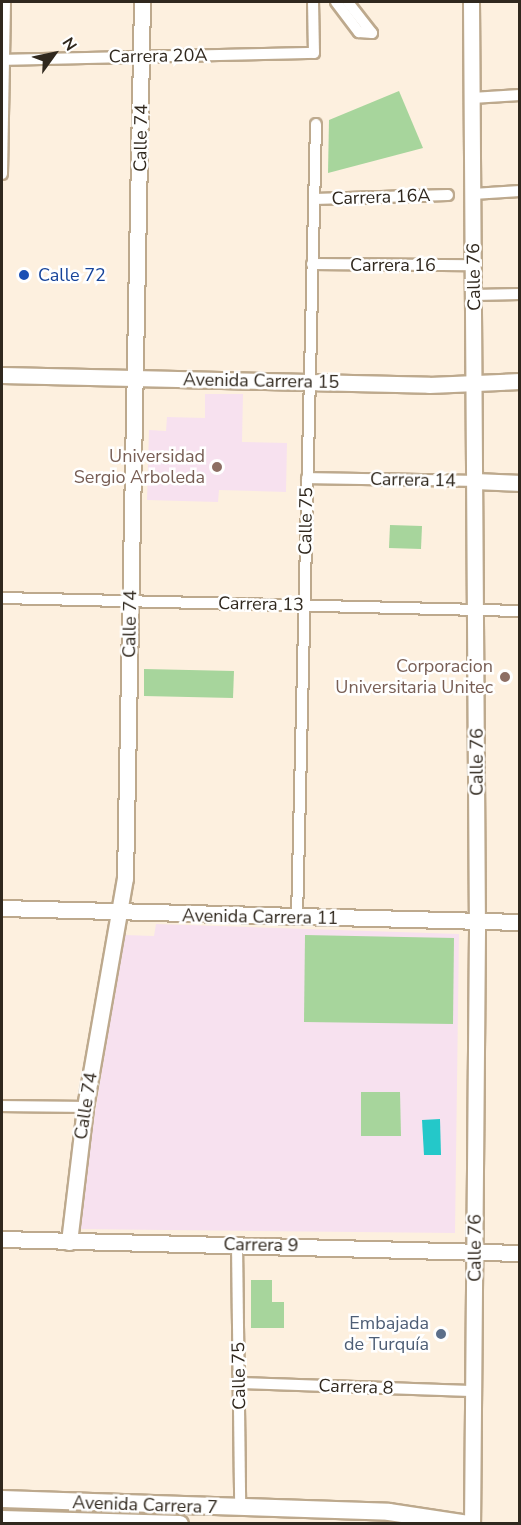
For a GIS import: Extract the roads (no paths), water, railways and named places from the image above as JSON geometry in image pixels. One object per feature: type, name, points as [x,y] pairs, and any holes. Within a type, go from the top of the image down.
[{"type":"main road","name":"Calle 74","points":[[69,1242],[85,1107],[120,913],[124,878],[142,2]]},
{"type":"main road","name":"Calle 76","points":[[470,1524],[475,1250],[477,921],[477,612],[471,2]]},
{"type":"main road","name":"Avenida Carrera 15","points":[[2,375],[475,384],[519,381]]},
{"type":"main road","name":"Carrera 14","points":[[476,481],[519,483]]},
{"type":"main road","name":"Avenida Carrera 11","points":[[2,908],[297,918],[519,922]]},
{"type":"main road","name":"Carrera 9","points":[[2,1239],[475,1250],[519,1253]]},
{"type":"main road","name":"Avenida Carrera 7","points":[[2,1500],[389,1512],[470,1524]]},
{"type":"main road","name":"Avenida Carrera 7","points":[[2,1519],[180,1524]]},
{"type":"street","points":[[2,174],[5,2]]},
{"type":"street","name":"Carrera 20A","points":[[3,59],[314,53],[313,2]]},
{"type":"street","points":[[336,2],[358,32],[372,33],[348,2]]},
{"type":"street","points":[[472,98],[519,95]]},
{"type":"street","name":"Calle 75","points":[[297,918],[316,124]]},
{"type":"street","points":[[473,194],[519,191]]},
{"type":"street","name":"Carrera 16A","points":[[314,199],[448,195]]},
{"type":"street","name":"Carrera 16","points":[[312,264],[474,265]]},
{"type":"street","points":[[474,295],[519,294]]},
{"type":"street","name":"Carrera 14","points":[[307,478],[476,481]]},
{"type":"street","name":"Carrera 13","points":[[2,598],[304,605],[477,612],[519,611]]},
{"type":"street","points":[[2,1106],[85,1107]]},
{"type":"street","name":"Calle 75","points":[[237,1244],[240,1508]]},
{"type":"street","name":"Carrera 8","points":[[239,1383],[473,1390]]},
{"type":"water","points":[[440,1119],[441,1155],[424,1155],[422,1120]]},
{"type":"place","name":"Calle 72","points":[[24,275]]},
{"type":"place","name":"Universidad Sergio Arboleda","points":[[217,467]]},
{"type":"place","name":"Corporacion Universitaria Unitec","points":[[505,677]]},
{"type":"place","name":"Embajada de Turquía","points":[[441,1334]]}]
